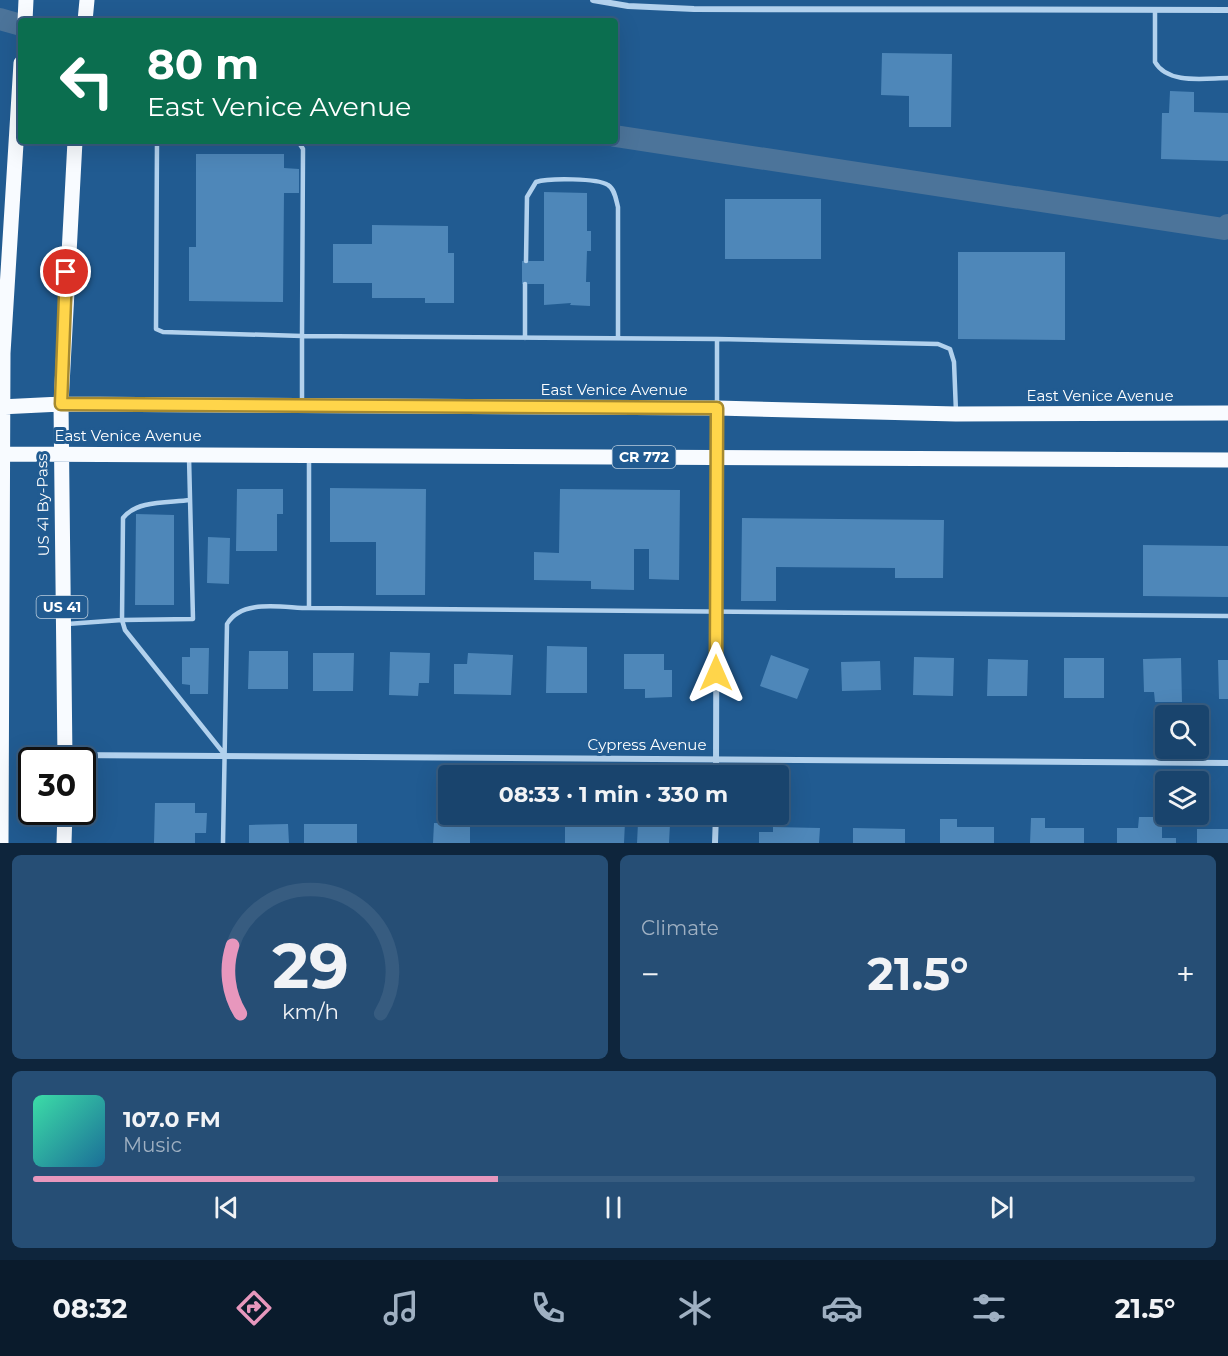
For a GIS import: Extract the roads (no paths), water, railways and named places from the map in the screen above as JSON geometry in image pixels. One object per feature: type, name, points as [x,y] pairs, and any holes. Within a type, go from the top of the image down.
[{"type":"main road","points":[[25,18],[26,0]]},
{"type":"main road","points":[[85,18],[87,0]]},
{"type":"main road","points":[[2,843],[1,407],[7,268],[18,107]]},
{"type":"main road","name":"US 41 By-Pass","points":[[65,747],[60,454],[75,144]]},
{"type":"main road","name":"East Venice Avenue","points":[[1,407],[61,404],[717,408],[956,414],[1228,413]]},
{"type":"main road","name":"East Venice Avenue","points":[[1,454],[1228,460]]},
{"type":"main road","points":[[64,843],[65,825]]},
{"type":"street","points":[[593,0],[628,6],[694,9],[1228,10]]},
{"type":"street","points":[[716,765],[717,408]]},
{"type":"street","name":"Cypress Avenue","points":[[96,757],[225,755],[1228,763]]},
{"type":"street","points":[[715,843],[716,825]]},
{"type":"lane","points":[[1155,10],[1155,62],[1158,68],[1172,76],[1228,78]]},
{"type":"lane","points":[[157,144],[156,329],[163,332],[302,336],[717,339],[938,344],[950,350],[954,362],[956,414]]},
{"type":"lane","points":[[300,144],[303,148],[302,407]]},
{"type":"lane","points":[[526,261],[526,197],[536,182],[600,182],[613,190],[618,207],[618,338]]},
{"type":"lane","points":[[525,284],[525,338]]},
{"type":"lane","points":[[717,339],[717,408]]},
{"type":"lane","points":[[63,624],[193,619],[189,455]]},
{"type":"lane","points":[[309,455],[309,608]]},
{"type":"lane","points":[[190,500],[138,506],[129,510],[123,519],[122,620],[125,630],[225,755]]},
{"type":"lane","points":[[223,843],[225,634],[230,619],[247,608],[715,610],[1228,616]]},
{"type":"waterway","points":[[0,19],[18,24]]},
{"type":"waterway","points":[[618,136],[1224,229],[1228,225]]}]
